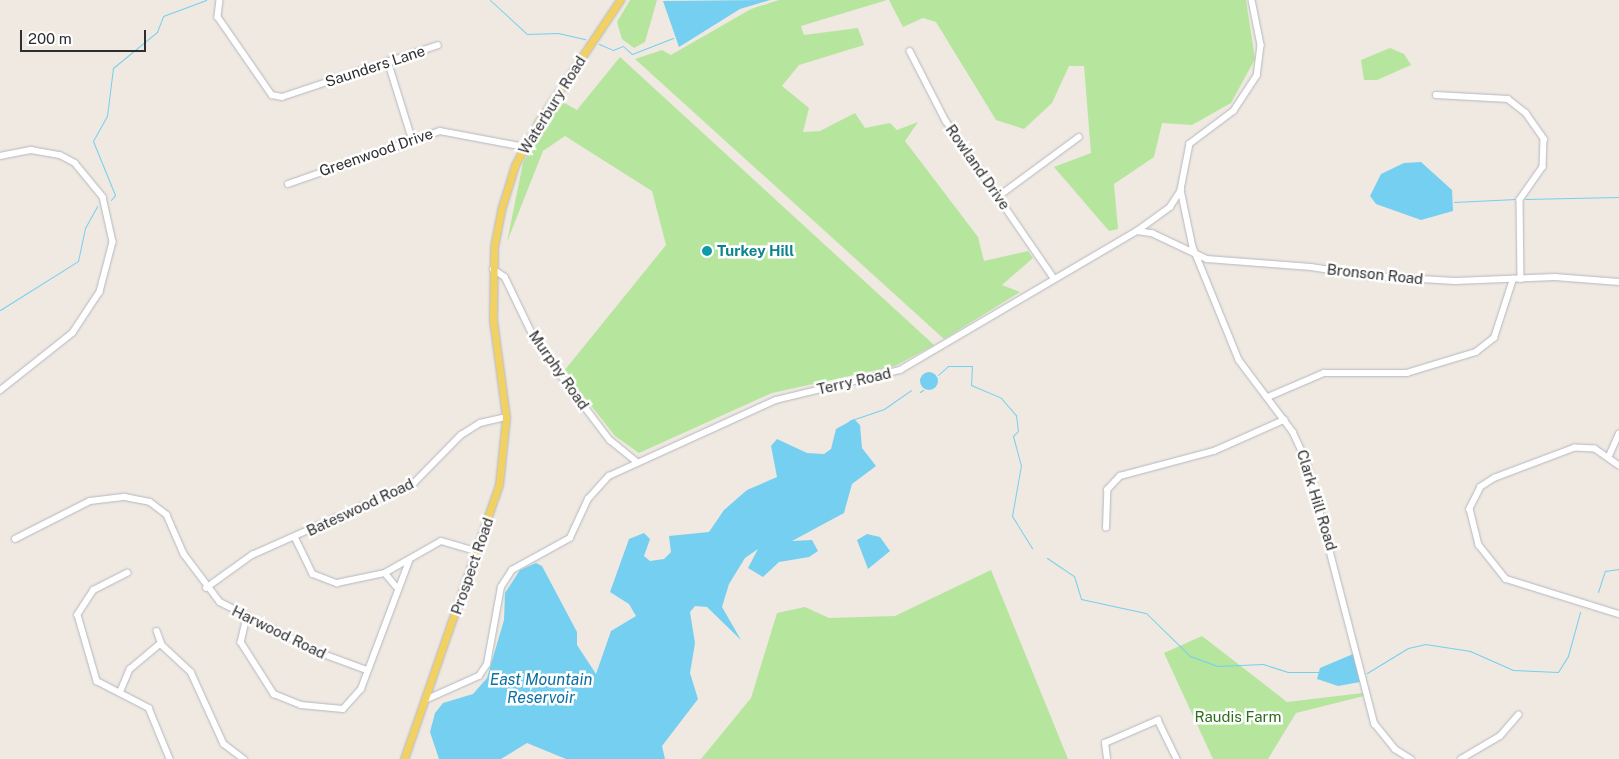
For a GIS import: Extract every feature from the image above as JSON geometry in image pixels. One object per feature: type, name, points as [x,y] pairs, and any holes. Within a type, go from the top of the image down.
[{"type":"main road","name":"Waterbury Road","points":[[501,367],[493,320],[494,269],[501,210],[525,147],[620,0]]},
{"type":"main road","name":"Prospect Road","points":[[404,759],[499,485],[506,417],[501,367]]},
{"type":"street","name":"Saunders Lane","points":[[220,0],[218,17],[265,89],[282,97],[438,45]]},
{"type":"street","points":[[1181,190],[1190,144],[1234,111],[1257,76],[1261,45],[1252,0]]},
{"type":"street","name":"Rowland Drive","points":[[910,51],[946,121],[1054,278]]},
{"type":"street","points":[[388,62],[412,138]]},
{"type":"street","points":[[1436,95],[1508,99],[1526,113],[1544,139],[1542,167],[1520,200],[1521,279]]},
{"type":"street","name":"Greenwood Drive","points":[[288,184],[412,138],[440,131],[462,132],[525,147]]},
{"type":"street","points":[[999,196],[1079,138]]},
{"type":"street","points":[[0,156],[31,150],[75,163],[103,197],[113,242],[100,292],[73,333],[0,391]]},
{"type":"street","name":"Terry Road","points":[[425,700],[479,676],[487,664],[501,587],[512,570],[557,546],[577,528],[594,491],[637,462],[776,400],[900,370],[1137,231],[1170,207],[1181,190]]},
{"type":"street","name":"Clark Hill Road","points":[[1181,190],[1198,257],[1239,360],[1268,397],[1300,444],[1317,490],[1375,724],[1395,749],[1412,759]]},
{"type":"street","name":"Bronson Road","points":[[1137,231],[1152,233],[1198,257],[1402,280],[1521,279],[1619,282]]},
{"type":"street","name":"Murphy Road","points":[[494,269],[504,277],[532,333],[557,370],[610,440],[637,462]]},
{"type":"street","points":[[1268,397],[1324,374],[1407,373],[1476,352],[1494,338],[1513,279]]},
{"type":"street","name":"Bateswood Road","points":[[206,588],[252,555],[414,483],[461,435],[480,424],[506,417]]},
{"type":"street","points":[[1106,528],[1107,490],[1120,476],[1214,451],[1284,420]]},
{"type":"street","points":[[1609,456],[1619,434]]},
{"type":"street","points":[[1619,466],[1609,456],[1595,449],[1575,448],[1495,478],[1481,487],[1470,509],[1478,545],[1506,579],[1619,614]]},
{"type":"street","name":"Harwood Road","points":[[15,539],[90,501],[125,497],[150,502],[168,515],[184,554],[206,588],[247,617],[367,670]]},
{"type":"street","points":[[295,537],[306,564],[321,579],[350,582],[385,573],[441,541],[477,551]]},
{"type":"street","points":[[247,617],[241,642],[265,686],[282,700],[323,710],[343,709],[357,698],[396,586],[409,561]]},
{"type":"street","points":[[128,573],[94,590],[78,615],[94,675],[102,685],[120,692],[149,708],[170,759]]},
{"type":"street","points":[[385,573],[396,586]]},
{"type":"street","points":[[157,631],[161,643],[188,668],[222,740],[243,759]]},
{"type":"street","points":[[120,692],[130,669],[161,643]]},
{"type":"street","points":[[1461,759],[1500,736],[1518,715]]},
{"type":"street","points":[[1107,759],[1105,744],[1158,720],[1177,759]]},
{"type":"green space","points":[[630,0],[657,0],[645,42],[634,48],[622,39],[617,22]]},
{"type":"green space","points":[[779,0],[887,0],[801,26],[804,35],[858,28],[864,45],[799,65],[782,86],[809,108],[803,132],[820,131],[855,113],[865,128],[890,123],[897,130],[918,122],[905,141],[978,237],[984,261],[1028,251],[1033,258],[1002,285],[1020,292],[944,339],[635,59],[662,50],[671,55],[751,9]]},
{"type":"green space","points":[[889,0],[1246,0],[1255,59],[1231,103],[1192,125],[1162,123],[1154,157],[1114,184],[1118,229],[1109,231],[1054,167],[1091,153],[1084,66],[1069,66],[1052,103],[1024,129],[996,120],[936,22],[923,18],[903,27]]},
{"type":"green space","points":[[1390,48],[1404,54],[1411,65],[1377,80],[1364,80],[1361,60]]},
{"type":"green space","points":[[620,57],[934,345],[895,366],[772,393],[639,453],[615,436],[564,371],[666,245],[652,191],[565,136],[543,151],[507,242],[523,163],[548,116],[559,100],[577,110]]},
{"type":"green space","points":[[991,570],[1068,759],[701,759],[751,698],[777,613],[805,607],[829,618],[895,616]]},
{"type":"green space","name":"Raudis Farm","points":[[1202,636],[1287,702],[1363,693],[1364,696],[1296,713],[1268,759],[1213,759],[1164,653]]},
{"type":"water","points":[[770,0],[740,9],[679,47],[663,1]]},
{"type":"water","points":[[1421,162],[1452,190],[1453,211],[1421,220],[1376,204],[1370,196],[1381,174],[1404,163]]},
{"type":"water","points":[[929,372],[935,375],[938,381],[935,387],[929,390],[923,387],[920,381],[923,375]]},
{"type":"water","name":"East Mountain Reservoir","points":[[854,419],[860,425],[862,448],[876,466],[852,484],[844,513],[792,541],[812,540],[818,551],[809,557],[779,562],[763,577],[748,568],[758,549],[745,558],[729,584],[722,607],[741,640],[707,607],[695,606],[690,612],[695,643],[690,673],[698,699],[662,746],[665,759],[566,759],[527,743],[501,759],[439,759],[430,732],[435,713],[443,703],[473,694],[487,678],[504,620],[505,593],[520,570],[536,563],[542,566],[577,632],[577,645],[596,674],[611,631],[636,616],[629,604],[610,592],[629,539],[644,533],[650,539],[644,556],[650,561],[664,559],[671,552],[669,536],[709,532],[724,510],[747,490],[777,477],[771,446],[777,439],[807,453],[824,454],[831,449],[836,429]]},
{"type":"water","points":[[867,534],[880,537],[890,551],[868,569],[857,540]]},
{"type":"water","points":[[1353,654],[1360,682],[1338,686],[1317,679],[1320,668]]},
{"type":"waterway","points":[[111,200],[115,195],[93,141],[107,116],[113,68],[157,32],[163,16],[206,0]]},
{"type":"waterway","points":[[490,0],[527,34],[558,33],[585,39]]},
{"type":"waterway","points":[[599,44],[613,50],[623,46],[632,54],[673,38]]},
{"type":"waterway","points":[[1525,199],[1619,197]]},
{"type":"waterway","points":[[1454,202],[1516,199]]},
{"type":"waterway","points":[[0,310],[78,261],[85,228],[97,206]]},
{"type":"waterway","points":[[938,375],[948,366],[972,366],[971,385],[1001,398],[1016,415],[1018,431],[1013,436],[1021,465],[1012,516],[1032,548]]},
{"type":"waterway","points":[[849,421],[884,409],[911,390]]},
{"type":"waterway","points":[[1047,558],[1074,576],[1081,599],[1146,613],[1190,656],[1218,666],[1263,664],[1288,672],[1320,672]]},
{"type":"waterway","points":[[1598,592],[1605,571],[1619,569]]},
{"type":"waterway","points":[[1367,673],[1408,648],[1425,644],[1470,651],[1513,670],[1558,672],[1568,656],[1580,612]]},
{"type":"place","name":"Turkey Hill","points":[[707,251]]}]
